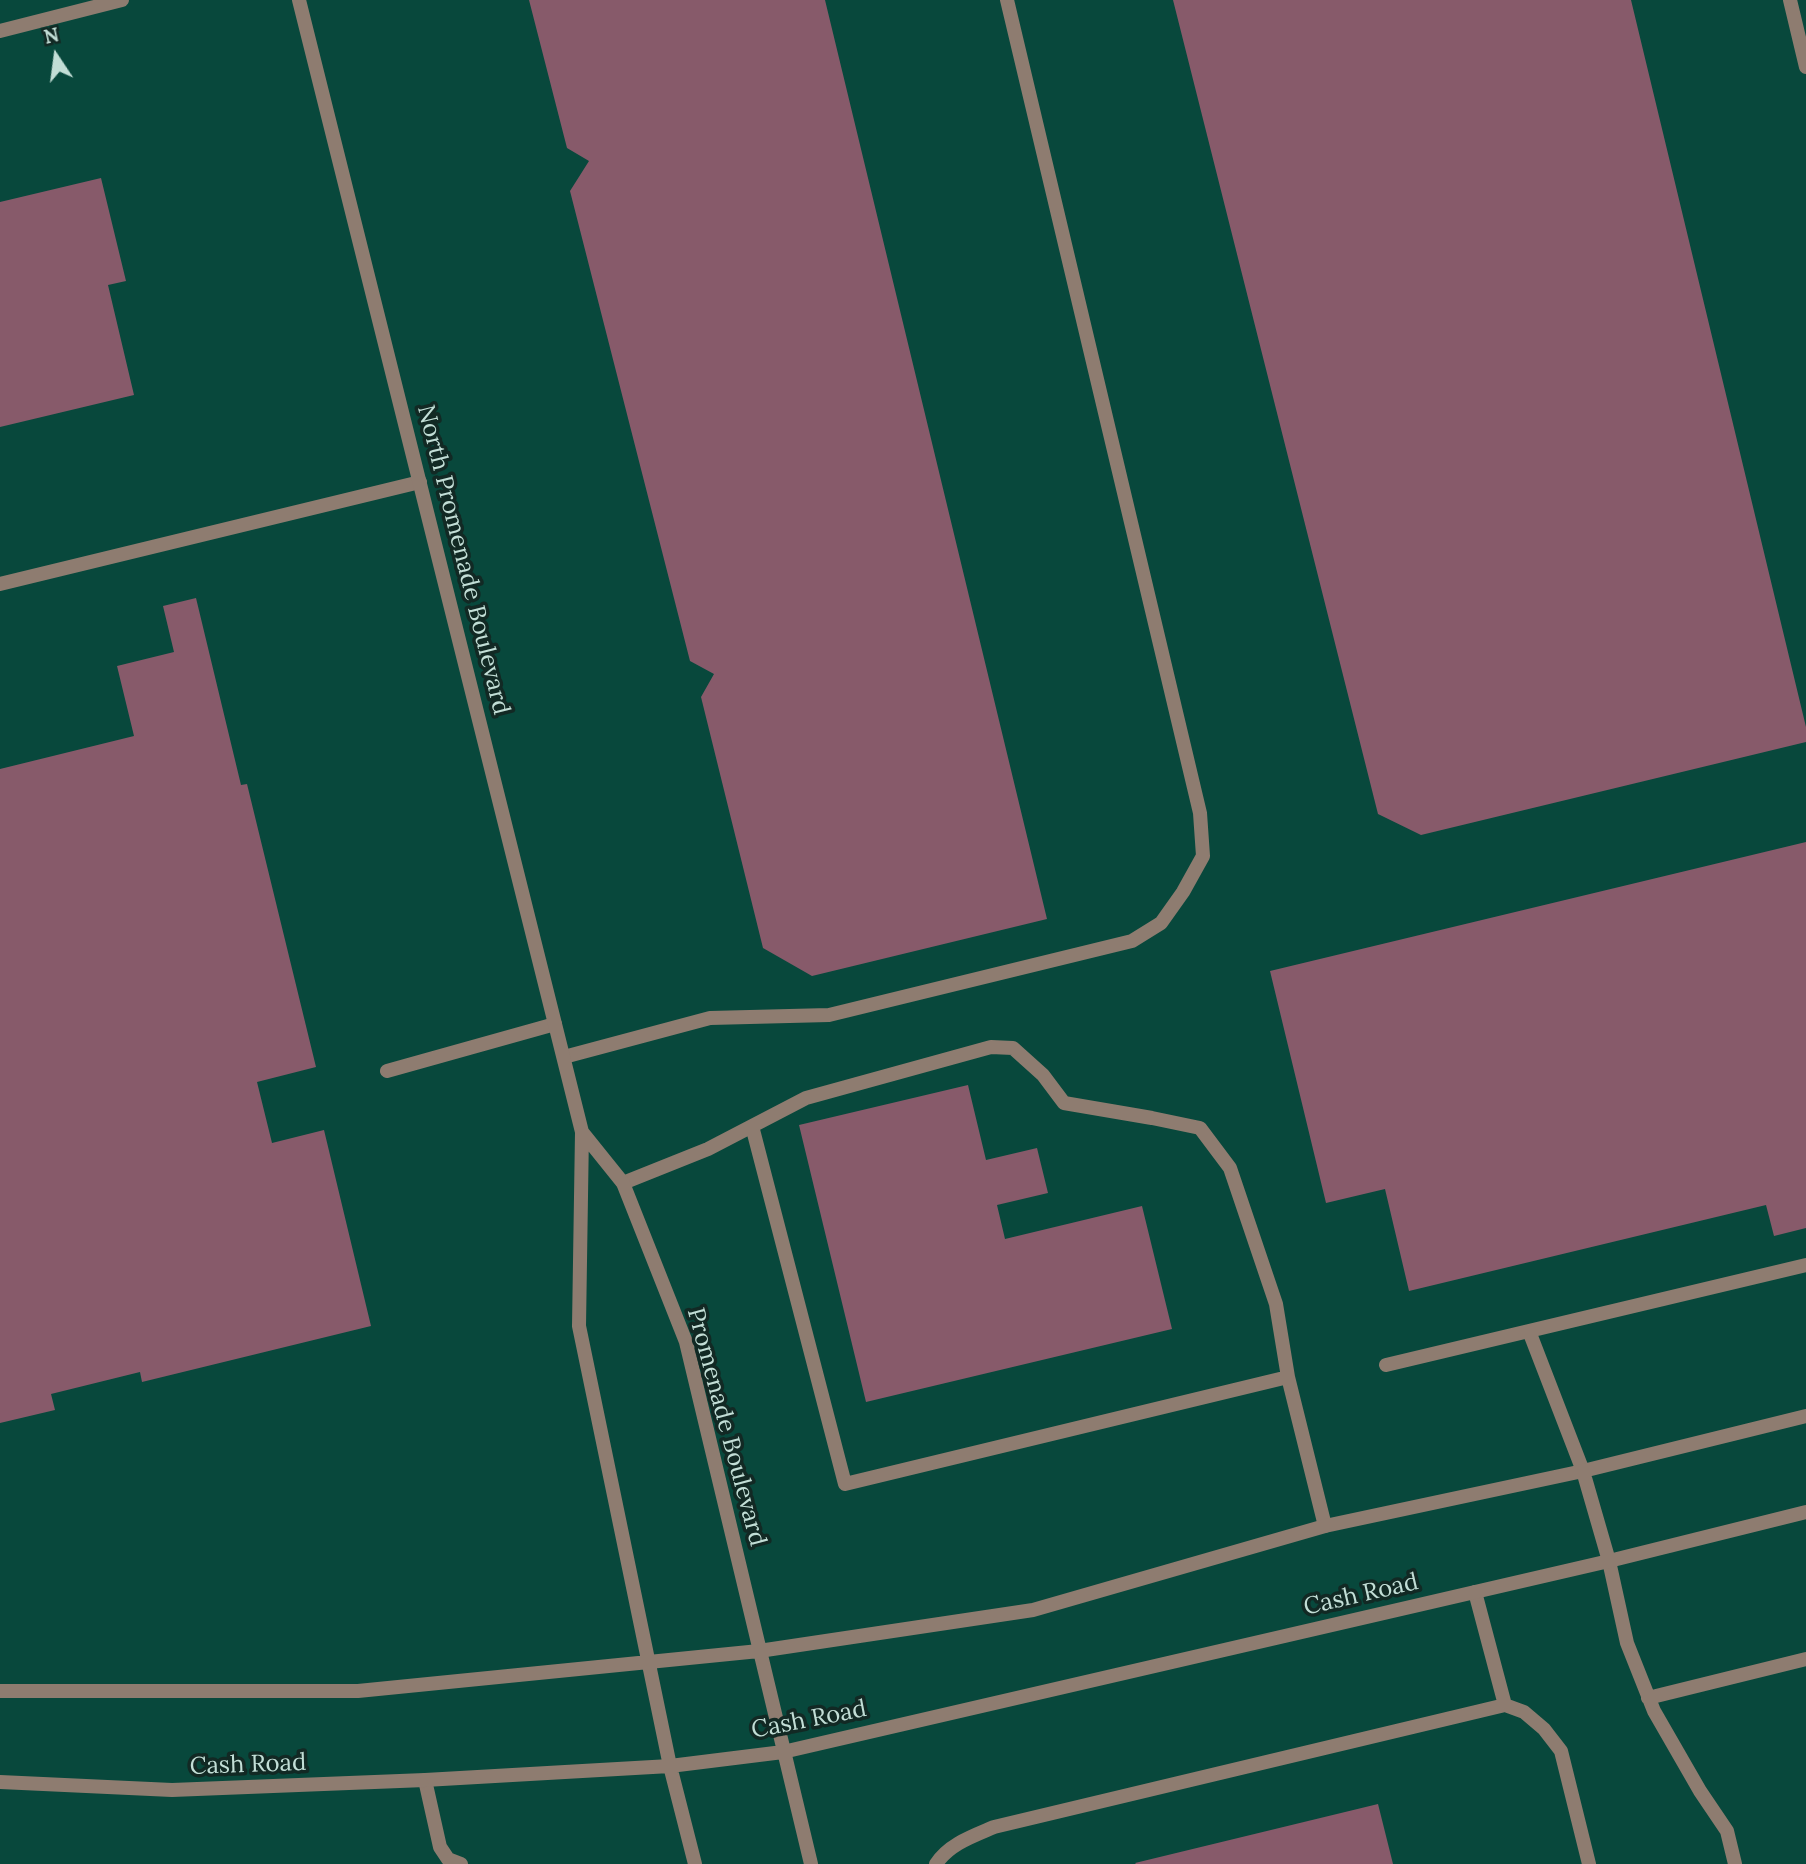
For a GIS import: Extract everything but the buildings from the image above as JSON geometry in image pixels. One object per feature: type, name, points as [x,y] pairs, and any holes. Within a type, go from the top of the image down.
[{"type":"street","points":[[0,31],[122,0]]},
{"type":"street","name":"North Promenade Boulevard","points":[[299,0],[582,1132]]},
{"type":"street","points":[[564,1057],[710,1018],[830,1015],[1132,941],[1161,923],[1203,856],[1200,813],[1007,0]]},
{"type":"street","points":[[1790,0],[1806,66]]},
{"type":"street","points":[[0,584],[420,482]]},
{"type":"street","points":[[387,1071],[555,1024]]},
{"type":"street","points":[[623,1183],[708,1149],[806,1098],[991,1047],[1013,1048],[1043,1075],[1064,1103],[1200,1128],[1230,1168],[1276,1304],[1288,1377],[1325,1526]]},
{"type":"street","points":[[752,1126],[845,1484],[1288,1377]]},
{"type":"street","points":[[582,1132],[579,1326],[670,1766],[695,1864]]},
{"type":"street","name":"Promenade Boulevard","points":[[582,1132],[623,1183],[686,1342],[811,1864]]},
{"type":"street","points":[[1386,1365],[1806,1265]]},
{"type":"street","points":[[1529,1331],[1583,1471],[1609,1561],[1626,1643],[1654,1711],[1727,1832],[1735,1864]]},
{"type":"street","points":[[0,1691],[358,1691],[759,1651],[1033,1609],[1325,1526],[1583,1471],[1806,1416]]},
{"type":"street","name":"Cash Road","points":[[0,1782],[172,1790],[425,1780],[670,1766],[783,1752],[1609,1561],[1806,1512]]},
{"type":"street","points":[[1475,1592],[1505,1705]]},
{"type":"street","points":[[1648,1698],[1806,1659]]},
{"type":"street","points":[[936,1864],[941,1856],[962,1841],[994,1827],[1505,1705],[1524,1712],[1544,1729],[1561,1751],[1589,1864]]},
{"type":"street","points":[[425,1780],[440,1847],[448,1859],[461,1864]]}]
